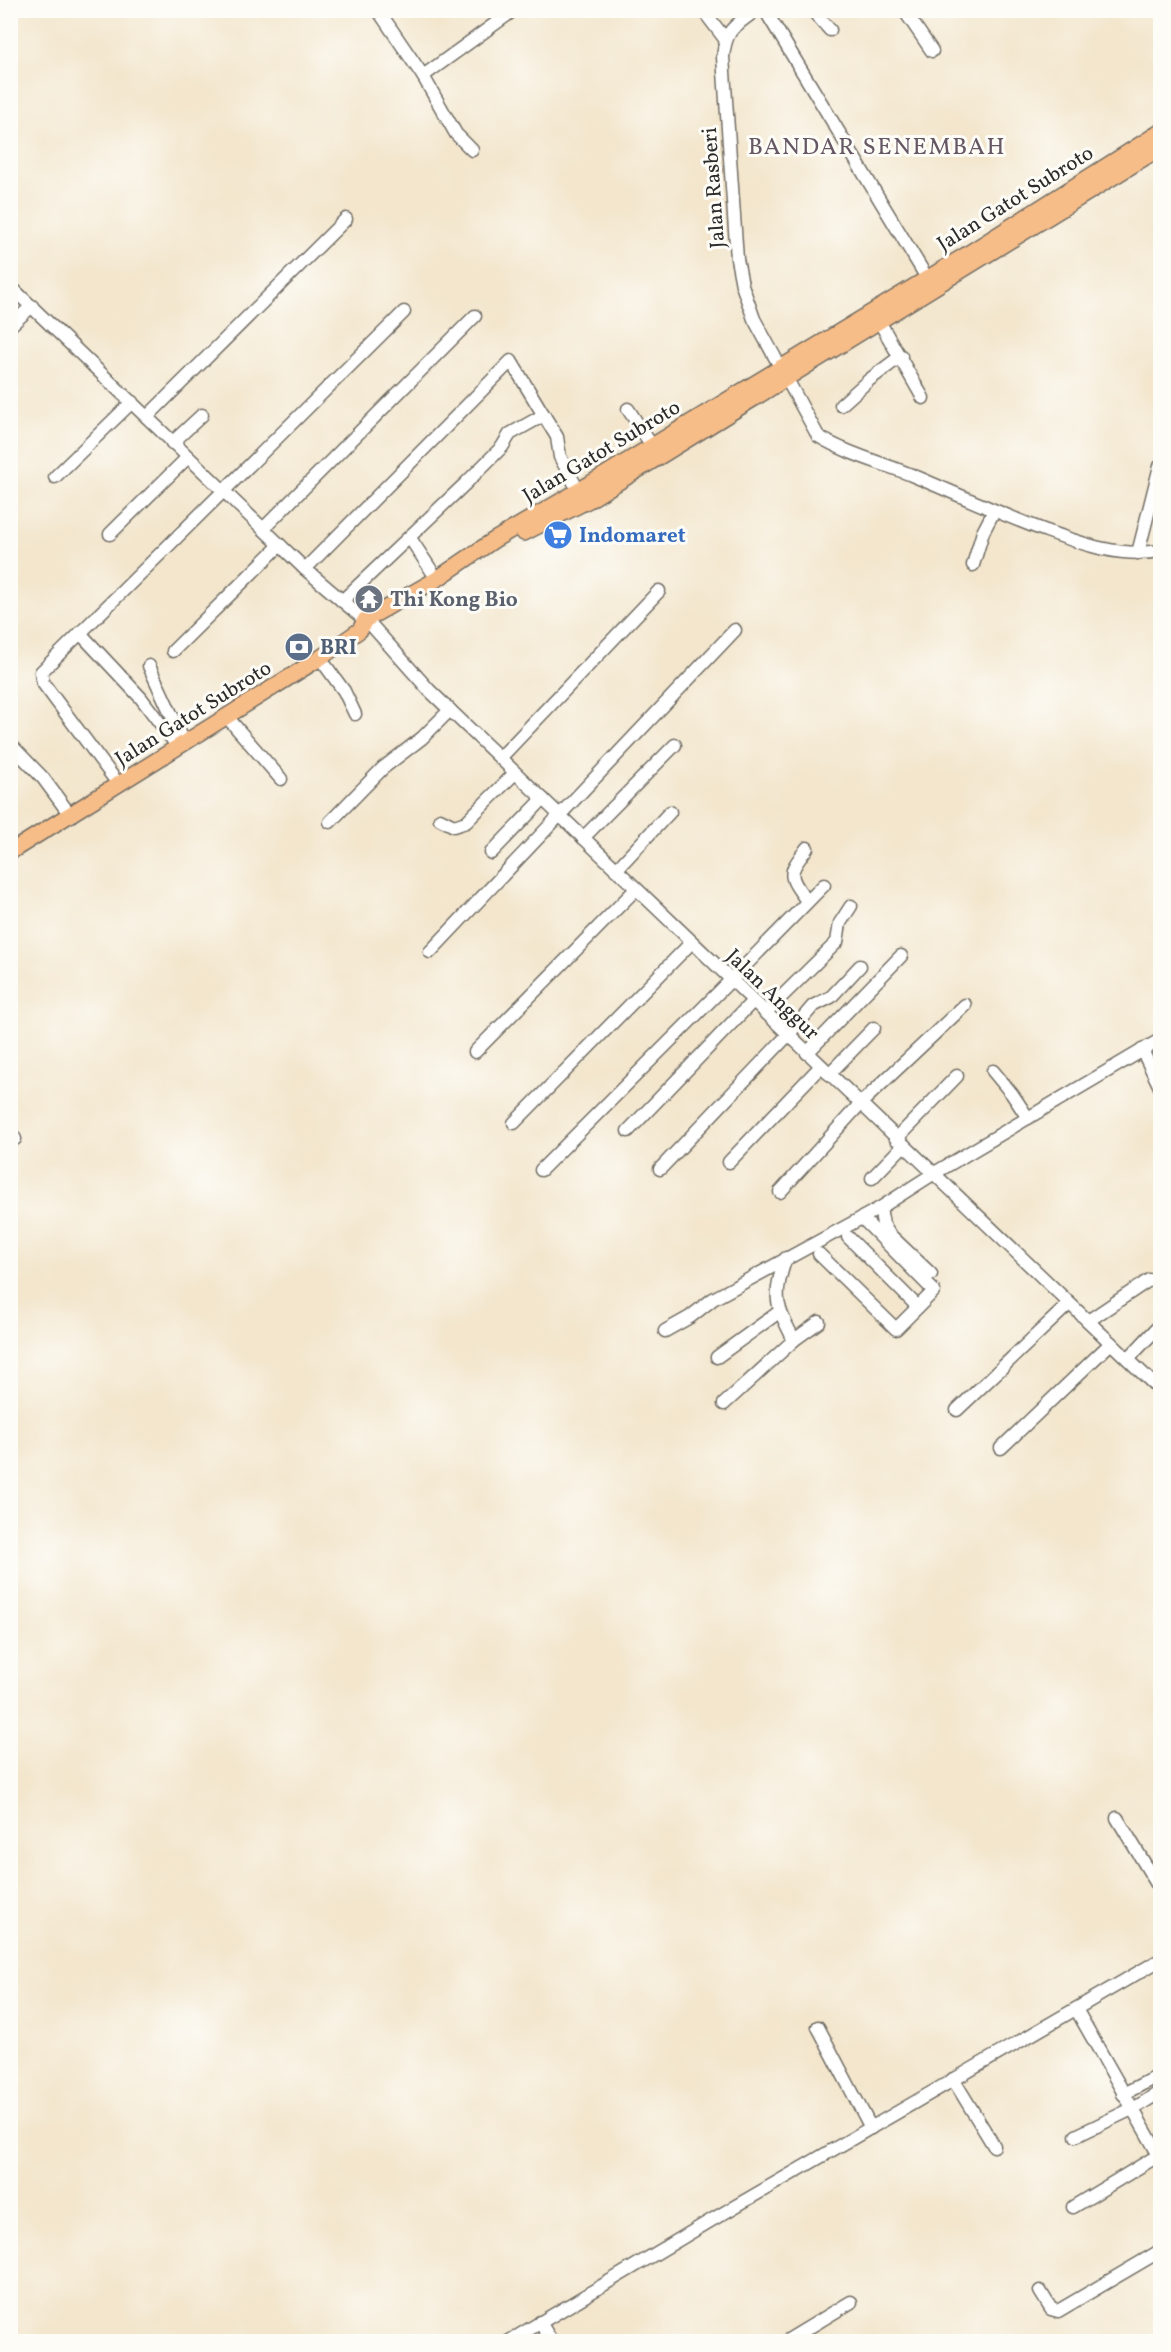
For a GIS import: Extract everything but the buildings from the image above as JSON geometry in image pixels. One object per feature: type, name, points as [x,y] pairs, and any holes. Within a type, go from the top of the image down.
[{"type":"main road","name":"Jalan Gatot Subroto","points":[[10,852],[71,816],[320,658],[437,579],[581,496],[652,446],[784,373],[927,278],[1161,132]]},
{"type":"main road","points":[[581,496],[784,373],[879,321],[1161,148]]},
{"type":"main road","points":[[366,626],[396,609],[496,543]]},
{"type":"street","points":[[378,10],[423,76],[456,134],[472,150]]},
{"type":"street","points":[[423,76],[514,10]]},
{"type":"street","points":[[703,10],[725,39],[730,30],[756,10]]},
{"type":"street","points":[[765,10],[927,278]]},
{"type":"street","points":[[812,10],[830,30]]},
{"type":"street","points":[[904,10],[932,51]]},
{"type":"street","name":"Jalan Rasberi","points":[[725,39],[723,57],[737,259],[742,285],[754,319],[818,436],[828,443],[994,511],[1098,549],[1138,553],[1161,551]]},
{"type":"street","points":[[147,417],[346,219]]},
{"type":"street","name":"Jalan Anggur","points":[[10,286],[172,443],[342,601],[515,773],[1161,1390]]},
{"type":"street","points":[[10,326],[32,306]]},
{"type":"street","points":[[119,785],[41,680],[40,675],[43,669],[404,312]]},
{"type":"street","points":[[263,529],[475,316]]},
{"type":"street","points":[[879,321],[923,398]]},
{"type":"street","points":[[841,405],[901,356]]},
{"type":"street","points":[[305,569],[511,361],[557,437],[560,457],[581,496]]},
{"type":"street","points":[[55,477],[132,402]]},
{"type":"street","points":[[628,409],[652,446]]},
{"type":"street","points":[[342,601],[502,447],[510,434],[544,414]]},
{"type":"street","points":[[172,443],[202,415]]},
{"type":"street","points":[[110,534],[188,457]]},
{"type":"street","points":[[1138,553],[1161,466]]},
{"type":"street","points":[[973,566],[983,532],[994,511]]},
{"type":"street","points":[[410,538],[437,579]]},
{"type":"street","points":[[173,651],[280,545]]},
{"type":"street","points":[[500,758],[659,591]]},
{"type":"street","points":[[430,952],[735,630]]},
{"type":"street","points":[[80,633],[182,745]]},
{"type":"street","points":[[320,658],[344,691],[355,714]]},
{"type":"street","points":[[148,666],[182,745]]},
{"type":"street","points":[[330,822],[383,768],[422,738],[450,710]]},
{"type":"street","points":[[227,717],[281,779]]},
{"type":"street","points":[[10,744],[43,778],[71,816]]},
{"type":"street","points":[[583,838],[675,745]]},
{"type":"street","points":[[440,819],[454,826],[466,822],[515,773]]},
{"type":"street","points":[[491,853],[543,799]]},
{"type":"street","points":[[616,870],[670,812]]},
{"type":"street","points":[[807,848],[791,869],[792,878],[807,901]]},
{"type":"street","points":[[541,1170],[824,885]]},
{"type":"street","points":[[475,1052],[636,889]]},
{"type":"street","points":[[765,1013],[837,942],[840,923],[851,906]]},
{"type":"street","points":[[514,1123],[692,942]]},
{"type":"street","points":[[807,1053],[901,956]]},
{"type":"street","points":[[660,1169],[813,1006],[831,997],[860,966]]},
{"type":"street","points":[[628,1131],[753,1001]]},
{"type":"street","points":[[780,1192],[860,1104],[965,1005]]},
{"type":"street","points":[[729,1162],[825,1070],[874,1028]]},
{"type":"street","points":[[665,1331],[690,1317],[713,1299],[880,1208],[933,1174],[1161,1040]]},
{"type":"street","points":[[1142,1050],[1161,1088]]},
{"type":"street","points":[[993,1071],[1028,1118]]},
{"type":"street","points":[[872,1178],[957,1076]]},
{"type":"street","points":[[880,1208],[883,1224],[889,1234],[931,1274]]},
{"type":"street","points":[[819,1254],[896,1329],[934,1291],[862,1218]]},
{"type":"street","points":[[848,1238],[918,1307]]},
{"type":"street","points":[[786,1258],[776,1285],[779,1312],[794,1340]]},
{"type":"street","points":[[1088,1321],[1149,1280]]},
{"type":"street","points":[[957,1410],[1069,1304]]},
{"type":"street","points":[[717,1357],[779,1312]]},
{"type":"street","points":[[724,1404],[794,1340],[819,1322]]},
{"type":"street","points":[[1128,1359],[1161,1325]]},
{"type":"street","points":[[1001,1448],[1111,1343]]},
{"type":"street","points":[[1117,1818],[1161,1889]]},
{"type":"street","points":[[508,2342],[953,2079],[1161,1960]]},
{"type":"street","points":[[1073,2207],[1160,2156],[1156,2138],[1131,2108],[1076,2009]]},
{"type":"street","points":[[818,2027],[871,2128]]},
{"type":"street","points":[[1123,2094],[1161,2075]]},
{"type":"street","points":[[953,2079],[994,2146]]},
{"type":"street","points":[[1076,2136],[1161,2092]]},
{"type":"street","points":[[1040,2291],[1050,2309],[1058,2311],[1161,2251]]},
{"type":"street","points":[[785,2342],[850,2302]]},
{"type":"street","points":[[540,2322],[552,2342]]},
{"type":"place","name":"Indomaret","points":[[558,535]]},
{"type":"place","name":"Thi Kong Bio","points":[[369,599]]},
{"type":"place","name":"BRI","points":[[299,647]]},
{"type":"district","name":"BANDAR SENEMBAH","points":[[877,146]]}]
